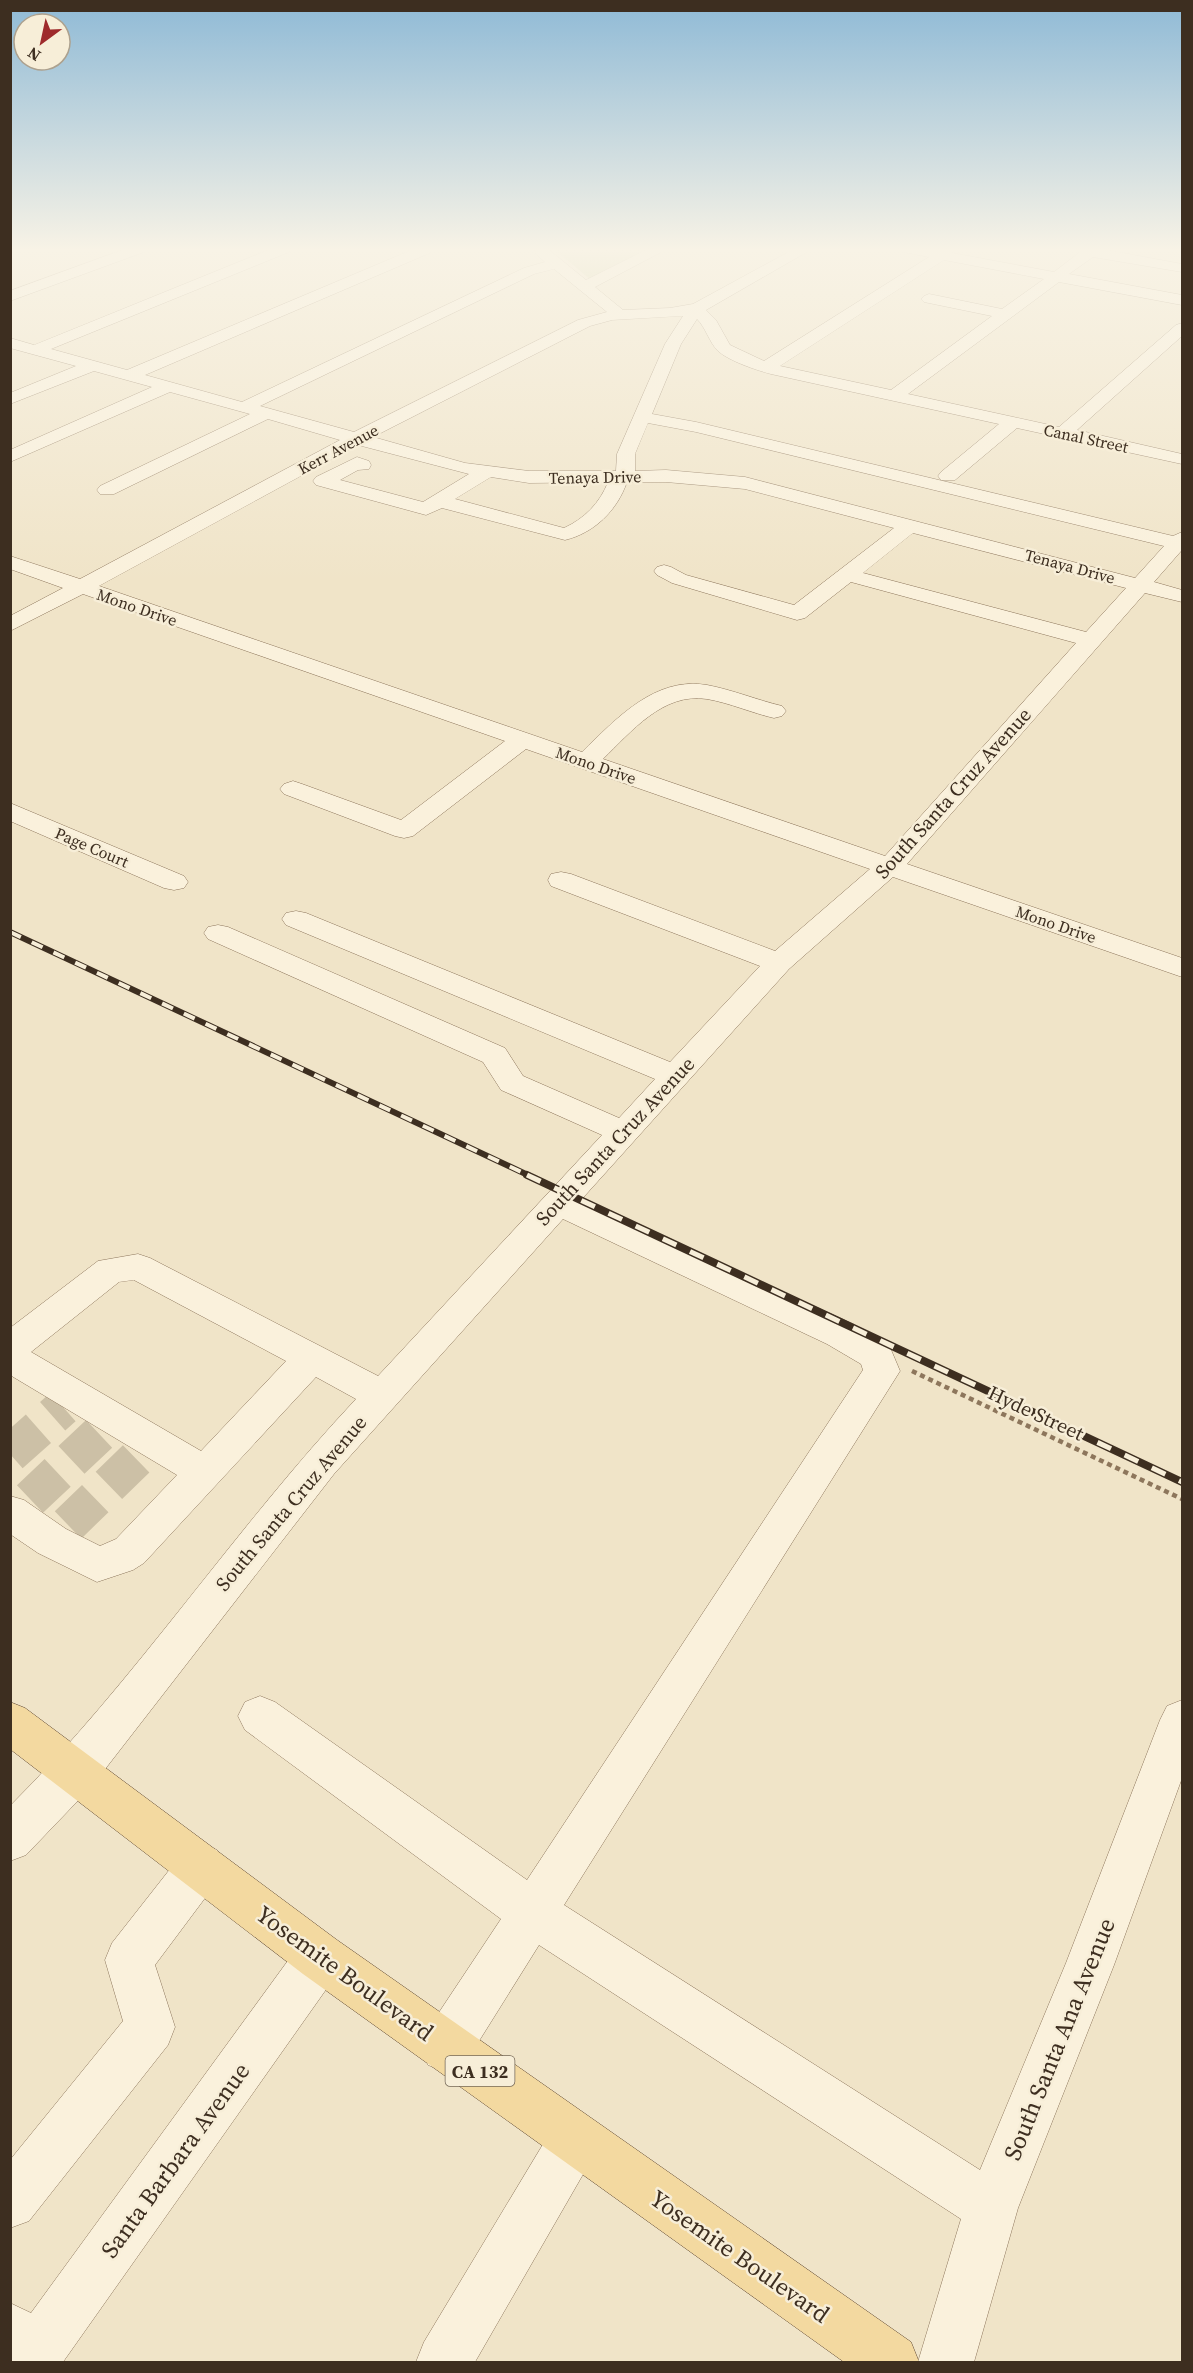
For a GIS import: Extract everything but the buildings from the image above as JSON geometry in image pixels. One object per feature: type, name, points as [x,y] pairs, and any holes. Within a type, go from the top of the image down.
[{"type":"main road","name":"Yosemite Boulevard","points":[[10,1722],[320,1957],[891,2362]]},
{"type":"street","name":"Tenaya Drive","points":[[70,360],[438,462],[486,472],[564,478],[688,477],[745,483],[1182,596]]},
{"type":"street","points":[[128,376],[166,360]]},
{"type":"street","points":[[243,408],[343,360]]},
{"type":"street","name":"Kerr Avenue","points":[[10,625],[355,439],[511,360]]},
{"type":"street","points":[[439,501],[565,534],[578,529],[602,510],[616,489],[622,476],[626,454],[666,360]]},
{"type":"street","name":"Canal Street","points":[[751,360],[767,367],[1182,459]]},
{"type":"street","points":[[767,367],[778,360]]},
{"type":"street","points":[[894,396],[943,360]]},
{"type":"street","points":[[1063,433],[1146,360]]},
{"type":"street","points":[[10,399],[92,366]]},
{"type":"street","points":[[10,457],[167,387]]},
{"type":"street","points":[[107,490],[265,414]]},
{"type":"street","points":[[642,417],[696,427],[1180,540]]},
{"type":"street","points":[[948,476],[1013,422]]},
{"type":"street","points":[[379,469],[357,464],[323,481],[426,509],[486,472]]},
{"type":"street","points":[[432,482],[459,489]]},
{"type":"street","points":[[664,571],[679,579],[797,613],[910,525]]},
{"type":"street","name":"South Santa Cruz Avenue","points":[[10,1839],[76,1771],[320,1463],[779,963],[890,866],[1180,540]]},
{"type":"street","name":"Mono Drive","points":[[10,562],[1182,968]]},
{"type":"street","points":[[847,575],[1091,640]]},
{"type":"street","points":[[586,762],[635,716],[650,704],[671,693],[698,691],[774,711]]},
{"type":"street","points":[[293,789],[404,830],[522,740]]},
{"type":"street","name":"Page Court","points":[[10,811],[174,882]]},
{"type":"street","points":[[561,880],[779,963]]},
{"type":"street","points":[[296,919],[675,1076]]},
{"type":"street","points":[[218,933],[494,1055],[512,1083],[623,1132]]},
{"type":"street","points":[[446,2047],[882,1371],[876,1355],[840,1334],[558,1203]]},
{"type":"street","points":[[10,1348],[110,1270],[138,1267],[382,1395]]},
{"type":"street","points":[[10,1357],[69,1402],[146,1450],[205,1472]]},
{"type":"street","points":[[18,1508],[60,1533],[97,1564],[118,1558],[130,1551],[312,1358]]},
{"type":"street","points":[[260,1716],[533,1913],[991,2208]]},
{"type":"street","name":"South Santa Ana Avenue","points":[[946,2362],[991,2208],[1090,1965],[1182,1720]]},
{"type":"street","points":[[10,2202],[150,2027],[129,1960],[201,1866]]},
{"type":"street","name":"Santa Barbara Avenue","points":[[25,2349],[320,1957]]},
{"type":"street","points":[[444,2362],[575,2139]]},
{"type":"path","name":"Hyde Street","points":[[876,1355],[1182,1499]]},
{"type":"tunnel","points":[[10,1454],[63,1407]]},
{"type":"tunnel","points":[[30,1499],[100,1433]]},
{"type":"tunnel","points":[[68,1525],[137,1458]]},
{"type":"railway","points":[[10,932],[530,1176]]},
{"type":"railway","points":[[527,1175],[1182,1482]]}]
